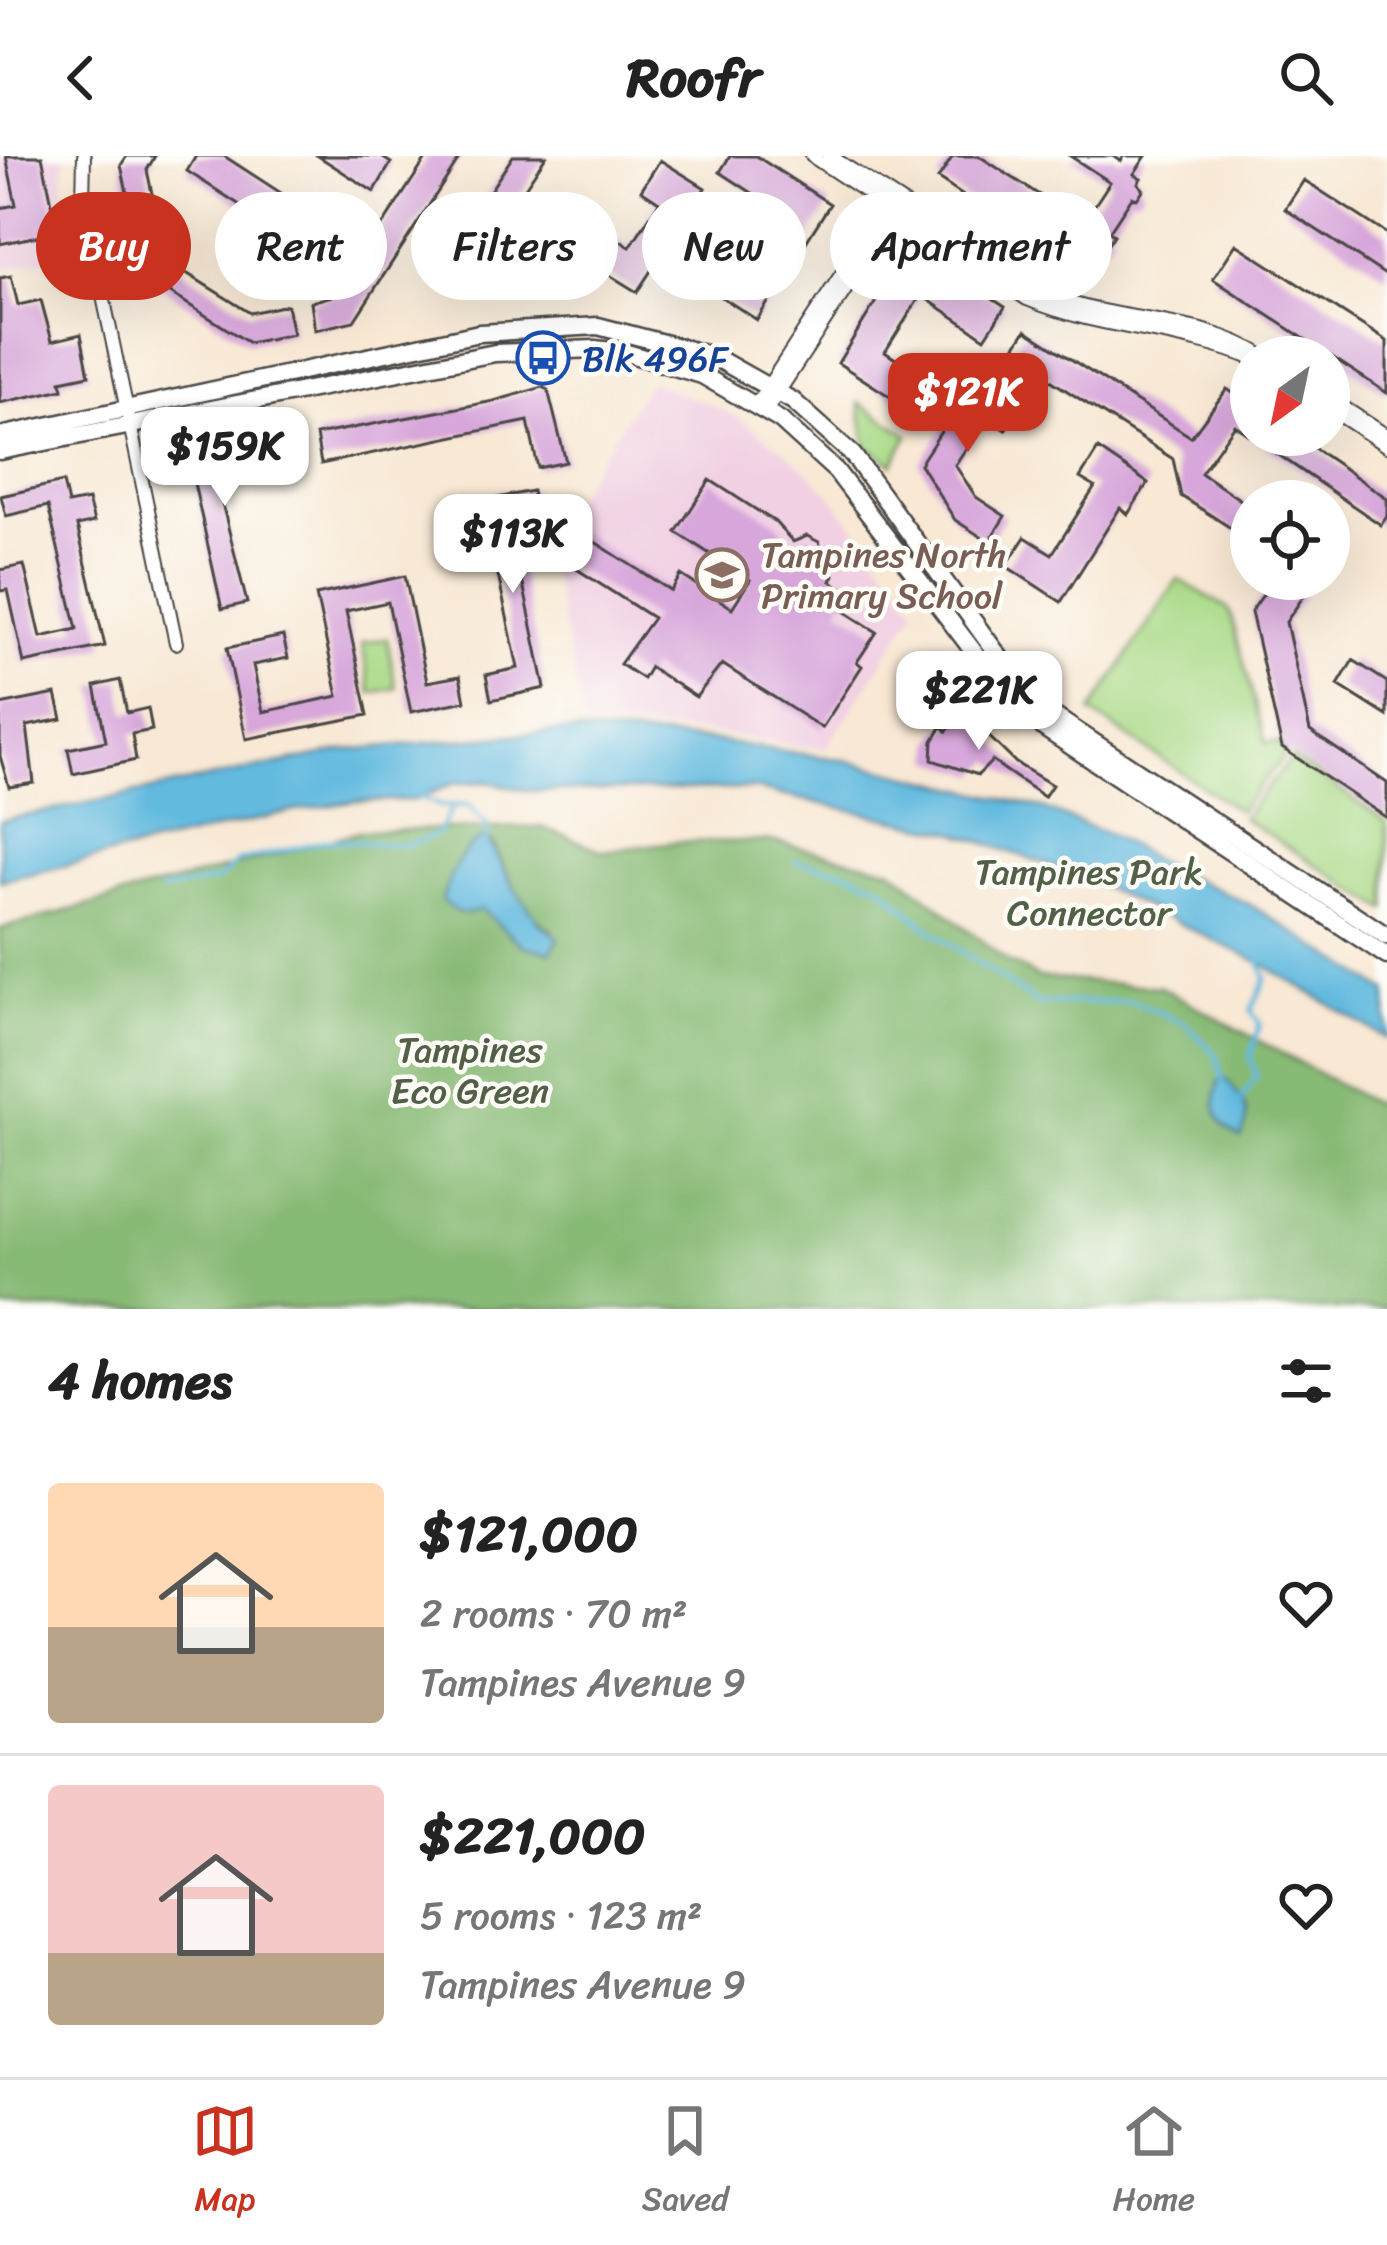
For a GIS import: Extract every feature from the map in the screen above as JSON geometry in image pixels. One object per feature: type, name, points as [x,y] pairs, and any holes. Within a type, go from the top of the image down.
[{"type":"main road","points":[[0,451],[458,336],[598,326],[713,356],[774,388],[812,415],[853,455],[1003,662],[1054,716],[1387,935]]},
{"type":"main road","points":[[0,436],[460,358],[562,347],[623,352],[702,375],[798,434],[836,471],[990,673],[1044,728],[1387,956]]},
{"type":"street","points":[[84,156],[83,201],[176,643]]},
{"type":"street","points":[[812,156],[874,192]]},
{"type":"street","points":[[830,156],[878,192]]},
{"type":"street","points":[[761,408],[831,300]]},
{"type":"street","points":[[1056,300],[1098,318],[1230,350]]},
{"type":"street","points":[[1098,318],[1217,332],[1230,339]]},
{"type":"street","points":[[1350,412],[1387,436]]},
{"type":"street","points":[[1350,422],[1387,446]]},
{"type":"shaded area","points":[[0,156],[65,156],[62,192],[36,192],[36,262],[0,269]]},
{"type":"shaded area","name":"Tampines North Primary School","points":[[650,381],[734,415],[786,452],[829,493],[916,609],[826,749],[703,732],[585,726],[545,542]]},
{"type":"green space","points":[[859,403],[909,435],[893,464],[867,446]]},
{"type":"green space","points":[[1178,579],[1229,609],[1266,743],[1278,742],[1286,754],[1239,811],[1091,712]]},
{"type":"green space","points":[[387,638],[396,688],[371,693],[362,643]]},
{"type":"green space","points":[[1292,758],[1387,822],[1387,910],[1242,818]]},
{"type":"green space","name":"Tampines Eco Green","points":[[541,827],[603,851],[676,842],[771,841],[892,869],[1007,961],[1039,978],[1161,987],[1387,1111],[1387,1309],[0,1309],[0,929],[363,831]],"holes":[[[493,843],[524,903],[552,930],[511,937],[480,909]]]},
{"type":"water","points":[[560,731],[708,740],[844,760],[1042,808],[1115,837],[1249,904],[1387,991],[1387,1039],[1261,963],[1082,877],[957,833],[754,789],[528,791],[489,782],[454,783],[415,800],[357,801],[295,811],[0,881],[0,821],[346,750]]},
{"type":"water","points":[[486,837],[514,888],[541,924],[559,938],[550,952],[523,946],[481,909],[460,913],[442,900],[463,855]]},
{"type":"water","points":[[1222,1075],[1246,1111],[1241,1137],[1225,1126],[1217,1111]]},
{"type":"building","points":[[6,156],[42,156],[50,192],[36,192],[36,237],[0,244],[0,208],[16,205]]},
{"type":"building","points":[[127,156],[155,156],[147,170],[152,192],[127,192],[121,165]]},
{"type":"building","points":[[196,156],[224,156],[279,192],[220,192],[187,171]]},
{"type":"building","points":[[318,156],[380,156],[391,163],[374,192]]},
{"type":"building","points":[[428,156],[461,156],[438,192],[411,192],[411,233],[387,270],[387,219]]},
{"type":"building","points":[[513,156],[546,156],[522,192],[489,192]]},
{"type":"building","points":[[730,156],[756,156],[830,204],[806,242],[806,192],[751,192],[720,172]]},
{"type":"building","points":[[953,156],[979,156],[1035,192],[958,192],[938,179]]},
{"type":"building","points":[[1070,156],[1113,156],[1121,161],[1124,156],[1146,156],[1134,174],[1141,178],[1138,183],[1143,190],[1137,199],[1132,197],[1112,227],[1112,192],[1103,192],[1110,182]]},
{"type":"building","points":[[660,160],[705,188],[702,192],[641,190]]},
{"type":"building","points":[[1304,180],[1387,234],[1387,276],[1285,209]]},
{"type":"building","points":[[642,228],[642,284],[637,292],[618,280],[618,239],[630,247]]},
{"type":"building","points":[[1236,244],[1387,341],[1387,393],[1350,369],[1350,336],[1300,336],[1213,279]]},
{"type":"building","points":[[11,276],[18,305],[41,300],[52,341],[81,334],[89,375],[61,381],[63,389],[0,403],[0,278]]},
{"type":"building","points":[[191,276],[215,291],[215,300],[229,300],[250,313],[287,305],[293,334],[249,343],[181,300],[191,300]]},
{"type":"building","points":[[368,300],[354,321],[315,330],[311,302]]},
{"type":"building","points":[[726,300],[770,300],[757,320]]},
{"type":"building","points":[[877,300],[918,300],[885,352],[936,386],[917,414],[838,363]]},
{"type":"building","points":[[928,300],[994,300],[1005,307],[985,338]]},
{"type":"building","points":[[1026,330],[1191,437],[1230,391],[1230,432],[1201,473],[1230,493],[1230,528],[1181,496],[1173,459],[1010,354]]},
{"type":"building","points":[[978,375],[1023,405],[1005,430],[987,417],[955,465],[976,497],[1005,516],[989,542],[955,520],[920,464]]},
{"type":"building","points":[[543,387],[548,390],[566,462],[538,468],[528,421],[321,464],[316,435]]},
{"type":"building","points":[[272,437],[277,461],[215,475],[247,603],[222,609],[188,456]]},
{"type":"building","points":[[1098,449],[1148,483],[1128,514],[1120,508],[1061,602],[1006,566],[1025,537],[1052,554],[1095,487],[1080,478]]},
{"type":"building","points":[[1280,456],[1326,456],[1387,498],[1387,516],[1381,525],[1350,504],[1350,480],[1315,480]]},
{"type":"building","points":[[710,480],[775,522],[793,542],[807,536],[819,542],[834,575],[831,581],[849,593],[839,608],[877,632],[857,662],[862,666],[822,728],[722,664],[696,697],[650,667],[643,679],[620,664],[653,618],[561,559],[578,531],[671,591],[681,575],[732,608],[750,580],[676,532]]},
{"type":"building","points":[[63,482],[68,504],[88,500],[94,522],[77,526],[105,646],[24,663],[8,590],[0,591],[0,570],[24,565],[41,637],[77,629],[48,506],[6,516],[1,496]]},
{"type":"building","points":[[532,491],[538,516],[510,522],[545,688],[491,700],[486,675],[518,668],[482,501]]},
{"type":"building","points":[[405,576],[427,682],[460,676],[465,701],[411,712],[388,602],[346,611],[368,715],[246,739],[227,648],[283,636],[288,658],[253,665],[263,712],[338,696],[316,595]]},
{"type":"building","points":[[1259,600],[1301,600],[1286,622],[1310,731],[1387,783],[1387,818],[1282,748],[1251,612]]},
{"type":"building","points":[[1353,660],[1387,682],[1387,716],[1338,685]]},
{"type":"building","points":[[120,680],[127,713],[148,708],[152,730],[132,734],[136,760],[73,774],[68,749],[106,741],[95,686]]},
{"type":"building","points":[[56,694],[62,719],[27,726],[34,783],[9,787],[0,756],[0,705]]},
{"type":"building","points":[[964,712],[1016,763],[1052,785],[1044,797],[992,761],[978,775],[932,760],[933,741],[942,726],[947,731]]},
{"type":"waterway","points":[[420,797],[441,806],[468,805],[487,825],[486,837]]},
{"type":"waterway","points":[[161,891],[218,880],[238,861],[329,840],[405,845],[420,841],[439,832],[453,806]]},
{"type":"waterway","points":[[795,861],[848,872],[882,886],[925,926],[1038,1004],[1131,1001],[1185,1023],[1217,1055],[1223,1081]]},
{"type":"waterway","points":[[1241,1100],[1257,1076],[1250,1058],[1260,1024],[1251,1011],[1266,978],[1260,961]]},
{"type":"place","name":"Blk 496F","points":[[543,358]]},
{"type":"place","name":"Tampines North Primary School","points":[[722,575]]},
{"type":"park label","name":"Tampines Park Connector","points":[[1089,892]]}]
